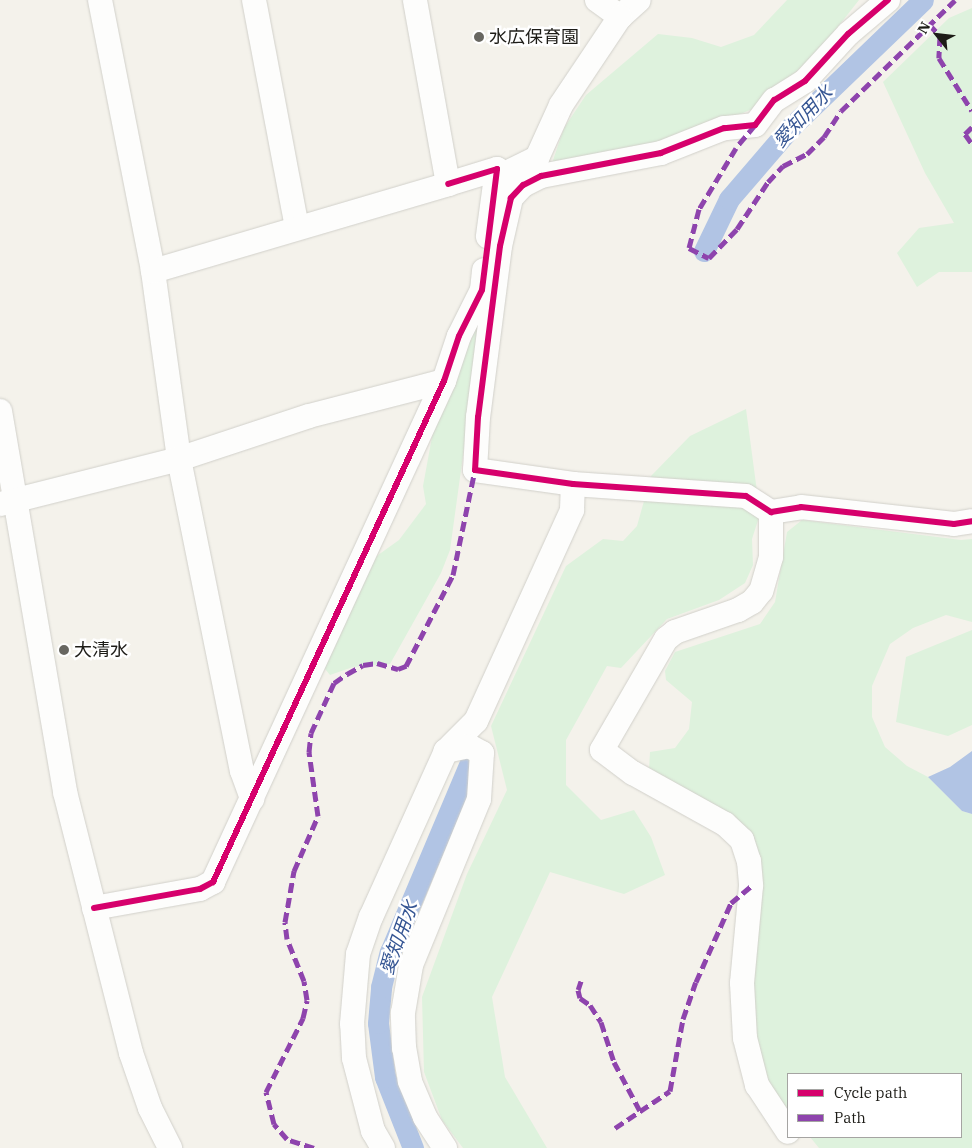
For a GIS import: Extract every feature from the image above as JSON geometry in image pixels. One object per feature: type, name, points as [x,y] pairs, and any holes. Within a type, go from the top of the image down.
[{"type":"street","points":[[100,0],[154,272],[179,459],[242,771],[252,799]]},
{"type":"street","points":[[254,0],[297,227]]},
{"type":"street","points":[[415,0],[448,184]]},
{"type":"street","points":[[597,0],[620,18]]},
{"type":"street","points":[[496,178],[537,158],[561,105],[620,18],[639,0]]},
{"type":"street","points":[[888,0],[848,34],[805,81],[774,100],[755,125],[724,128],[660,153],[541,176],[522,184],[511,198],[500,246],[478,417],[475,470],[573,484],[746,496],[771,512],[801,506],[954,524],[972,521]]},
{"type":"street","points":[[94,908],[200,889],[213,882],[444,381],[459,336],[482,290],[497,169],[297,227],[154,272]]},
{"type":"street","points":[[8,502],[179,459],[309,416],[444,381]]},
{"type":"street","points":[[0,411],[8,502],[65,792],[130,1053],[150,1108],[170,1148]]},
{"type":"street","points":[[383,1148],[373,1130],[354,1058],[352,1024],[358,954],[371,917],[446,751],[476,721],[572,510],[573,484]]},
{"type":"street","points":[[771,512],[771,556],[761,591],[752,602],[738,610],[675,632],[666,639],[602,750],[633,773],[725,824],[742,840],[749,861],[751,886],[742,983],[744,1038],[758,1085],[787,1130]]},
{"type":"street","points":[[445,1148],[425,1117],[410,1081],[404,1048],[403,1013],[411,965],[479,799],[482,753],[469,746],[446,751]]},
{"type":"street","points":[[794,1138],[802,1148]]},
{"type":"green space","points":[[787,0],[859,0],[818,52],[757,107],[669,144],[551,166],[564,128],[586,95],[658,34],[692,38],[721,47],[754,35]]},
{"type":"green space","points":[[972,8],[972,272],[939,272],[917,287],[897,253],[919,228],[954,223],[925,173],[883,82],[949,18]]},
{"type":"green space","points":[[483,311],[450,550],[441,573],[390,664],[353,667],[330,675],[321,664],[367,563],[399,540],[426,504],[423,486],[434,426]]},
{"type":"green space","points":[[746,409],[760,514],[752,539],[753,565],[745,583],[719,600],[667,619],[621,668],[607,666],[566,740],[566,785],[601,820],[634,810],[651,837],[665,875],[624,894],[550,872],[492,997],[505,1077],[547,1148],[463,1148],[442,1120],[424,1072],[422,997],[467,874],[507,790],[491,726],[566,566],[603,539],[623,541],[637,526],[651,476],[690,436]]},
{"type":"green space","points":[[802,520],[961,540],[972,539],[972,622],[946,615],[913,628],[890,644],[872,686],[872,717],[885,747],[907,766],[928,777],[962,811],[972,814],[972,1148],[819,1148],[811,1138],[962,1138],[962,1073],[787,1073],[787,1109],[772,1089],[755,1045],[750,1002],[758,853],[649,770],[650,752],[675,748],[689,729],[692,702],[666,680],[665,671],[675,652],[760,624],[775,602],[787,532]]},
{"type":"green space","points":[[972,630],[972,725],[948,736],[896,722],[906,657]]},
{"type":"water","points":[[972,751],[972,814],[962,811],[928,777],[950,767]]},
{"type":"waterway","name":"愛知用水","points":[[704,251],[729,199],[791,127],[923,0]]},
{"type":"waterway","name":"愛知用水","points":[[413,1148],[385,1077],[378,1023],[381,987],[390,952],[470,763]]},
{"type":"marked path","points":[[755,125],[736,148],[699,209],[689,248],[709,258],[737,229],[768,182],[783,166],[807,154],[824,137],[841,111],[955,0]]},
{"type":"marked path","points":[[929,24],[940,36],[939,58],[972,111]]},
{"type":"marked path","points":[[972,127],[965,134],[972,144]]},
{"type":"marked path","points":[[314,1148],[287,1139],[274,1124],[266,1092],[303,1018],[307,1000],[304,981],[287,939],[285,922],[294,871],[318,816],[309,752],[311,733],[334,683],[363,665],[377,663],[398,669],[406,666],[453,575],[475,470]]},
{"type":"marked path","points":[[615,1128],[670,1091],[683,1019],[696,982],[731,903],[751,886]]},
{"type":"marked path","points":[[581,981],[578,990],[580,998],[590,1005],[601,1022],[614,1062],[640,1111]]},
{"type":"cycle path","points":[[888,0],[848,34],[805,81],[774,100],[755,125],[724,128],[661,153],[541,176],[523,185],[511,198],[500,246],[478,417],[475,470],[573,484],[746,496],[771,512],[801,507],[954,524],[972,521]]},
{"type":"cycle path","points":[[94,908],[200,889],[213,882],[444,381],[459,336],[482,290],[497,169],[448,184]]},
{"type":"place","name":"水広保育園","points":[[479,37]]},
{"type":"place","name":"大清水","points":[[64,650]]}]
